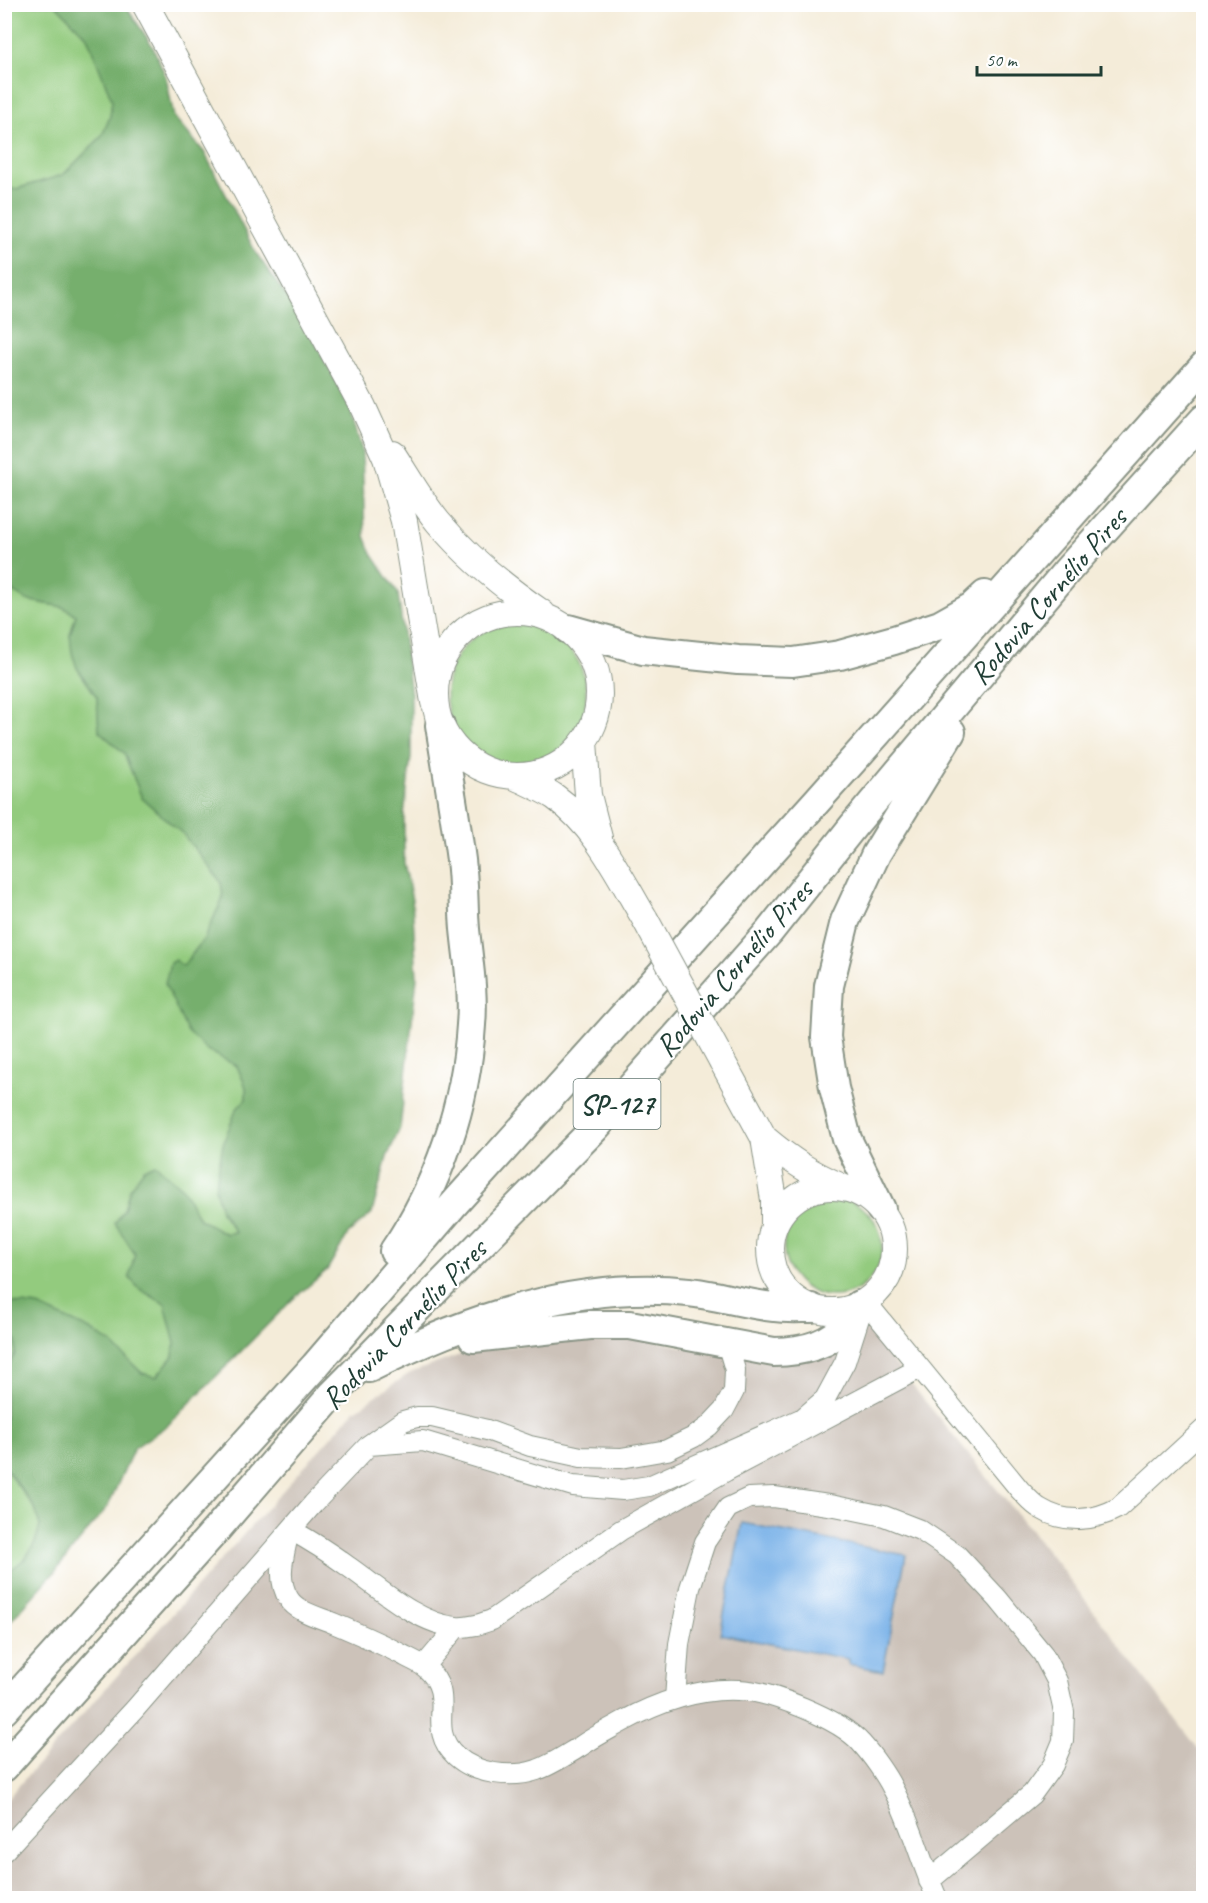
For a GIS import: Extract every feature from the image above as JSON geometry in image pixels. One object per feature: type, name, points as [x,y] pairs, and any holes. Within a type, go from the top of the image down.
[{"type":"highway","name":"Rodovia Cornélio Pires","points":[[4,1710],[315,1366],[454,1204],[1203,366]]},
{"type":"highway","name":"Rodovia Cornélio Pires","points":[[4,1767],[333,1394],[611,1110],[768,932],[854,825],[1066,572],[1203,419]]},
{"type":"highway","points":[[557,623],[643,650],[738,660],[793,662],[840,655],[940,625],[972,607],[1052,536]]},
{"type":"highway","points":[[881,1209],[847,1139],[834,1088],[826,1037],[829,986],[845,921],[876,854],[1008,641]]},
{"type":"highway","points":[[315,1366],[411,1226],[436,1174],[453,1123],[465,1074],[471,1024],[471,997],[461,863],[437,713]]},
{"type":"highway","points":[[333,1394],[366,1370],[406,1350],[471,1323],[561,1297],[631,1289],[689,1292],[774,1307],[811,1308]]},
{"type":"highway","points":[[406,1350],[507,1333],[590,1325],[630,1325],[774,1352],[804,1350],[826,1341],[849,1323],[863,1304]]},
{"type":"main road","points":[[145,4],[363,407],[386,458],[404,521],[437,713],[452,745],[470,761],[491,772],[514,777],[554,796],[588,827],[645,919],[764,1138],[774,1200],[774,1225],[769,1245],[771,1265],[779,1284],[793,1299],[811,1308],[829,1312],[847,1310],[863,1304],[880,1290],[891,1271],[895,1250],[891,1228],[881,1209],[870,1199],[857,1192],[815,1176],[764,1138]]},
{"type":"main road","points":[[363,407],[438,522],[505,587],[557,623],[586,648],[596,670],[600,695],[596,720],[584,742],[565,761],[541,773],[514,777]]},
{"type":"main road","points":[[437,713],[436,674],[447,649],[466,628],[491,615],[519,611],[557,623]]},
{"type":"main road","points":[[584,742],[588,795],[600,844]]},
{"type":"main road","points":[[774,1225],[785,1207],[801,1194],[822,1187],[843,1187]]},
{"type":"street","points":[[863,1304],[920,1368],[1020,1490],[1039,1508],[1061,1518],[1084,1519],[1102,1516],[1118,1508],[1203,1429]]},
{"type":"street","points":[[290,1531],[324,1549],[406,1607],[427,1619],[457,1627],[473,1626],[492,1620],[621,1530],[806,1423],[825,1399],[845,1362],[863,1304]]},
{"type":"street","points":[[4,1851],[135,1709],[290,1531],[369,1445],[402,1421],[417,1417],[432,1417],[487,1430],[530,1446],[580,1457],[621,1458],[667,1450],[694,1437],[709,1426],[724,1410],[734,1391],[735,1370],[727,1343]]},
{"type":"street","points":[[369,1445],[423,1441],[573,1486],[622,1490],[649,1486],[806,1423],[920,1368]]},
{"type":"street","points":[[593,1488],[597,1457]]},
{"type":"street","points":[[710,1480],[728,1508]]},
{"type":"street","points":[[290,1531],[282,1563],[282,1579],[285,1592],[295,1606],[424,1666],[439,1685],[442,1699],[443,1741],[451,1752],[465,1764],[493,1773],[526,1773],[550,1766],[636,1715],[675,1699],[707,1691],[740,1689],[794,1703],[834,1724],[860,1742],[893,1788],[912,1831],[933,1890],[1032,1794],[1053,1765],[1063,1740],[1064,1712],[1057,1681],[1043,1654],[998,1599],[957,1555],[920,1530],[884,1516],[774,1497],[749,1498],[728,1508],[705,1542],[690,1588],[680,1644],[675,1699]]},
{"type":"street","points":[[424,1666],[457,1627]]},
{"type":"shaded area","points":[[864,1326],[1056,1562],[1203,1755],[1203,1898],[5,1898],[5,1801],[355,1410],[410,1373],[471,1351],[618,1334],[721,1354]]},
{"type":"green space","points":[[5,5],[56,5],[87,36],[112,100],[110,117],[102,136],[63,175],[5,190]]},
{"type":"green space","points":[[56,5],[125,5],[152,45],[166,77],[174,117],[204,152],[256,253],[305,323],[350,408],[362,451],[365,536],[372,554],[398,593],[411,695],[411,757],[404,815],[404,863],[412,900],[417,977],[400,1128],[387,1157],[372,1213],[348,1234],[327,1270],[292,1300],[168,1425],[134,1448],[108,1506],[53,1574],[5,1627],[5,1574],[25,1559],[35,1543],[40,1526],[35,1508],[5,1467],[5,1373],[15,1354],[16,1341],[5,1320],[5,1302],[38,1306],[88,1329],[110,1342],[142,1373],[156,1377],[173,1356],[175,1343],[165,1304],[138,1288],[129,1277],[135,1254],[115,1223],[124,1210],[130,1188],[144,1169],[155,1164],[183,1189],[199,1219],[226,1234],[235,1232],[221,1211],[215,1188],[223,1144],[236,1110],[246,1099],[246,1087],[237,1066],[207,1050],[188,1033],[165,984],[170,963],[175,960],[183,966],[204,939],[223,898],[221,882],[183,834],[142,798],[124,753],[99,731],[97,697],[77,668],[72,653],[70,635],[76,615],[63,607],[26,600],[5,586],[5,190],[63,175],[102,136],[110,117],[112,100],[87,37]]},
{"type":"green space","points":[[4,586],[26,600],[63,607],[76,615],[70,635],[77,668],[97,697],[99,731],[124,753],[142,798],[183,834],[221,882],[223,898],[204,939],[183,966],[207,1050],[237,1066],[246,1087],[246,1099],[236,1110],[221,1212],[235,1232],[226,1234],[199,1219],[183,1189],[144,1169],[130,1188],[124,1210],[115,1223],[135,1254],[138,1288],[165,1304],[175,1343],[173,1356],[156,1377],[142,1373],[110,1342],[88,1329],[38,1306],[5,1302]]},
{"type":"green space","points":[[516,624],[543,629],[566,644],[581,667],[586,694],[581,721],[566,744],[543,759],[516,764],[489,759],[466,744],[451,721],[446,694],[451,667],[466,644],[489,629]]},
{"type":"green space","points":[[833,1198],[852,1202],[868,1212],[878,1228],[882,1247],[878,1266],[868,1282],[852,1292],[833,1296],[814,1292],[798,1282],[788,1266],[784,1247],[788,1228],[798,1212],[814,1202]]},
{"type":"green space","points":[[4,1320],[15,1347],[13,1358],[5,1373]]},
{"type":"green space","points":[[4,1467],[35,1509],[40,1526],[35,1543],[25,1559],[5,1574]]},
{"type":"water","points":[[742,1523],[906,1555],[883,1671],[848,1664],[848,1659],[720,1634]]}]
